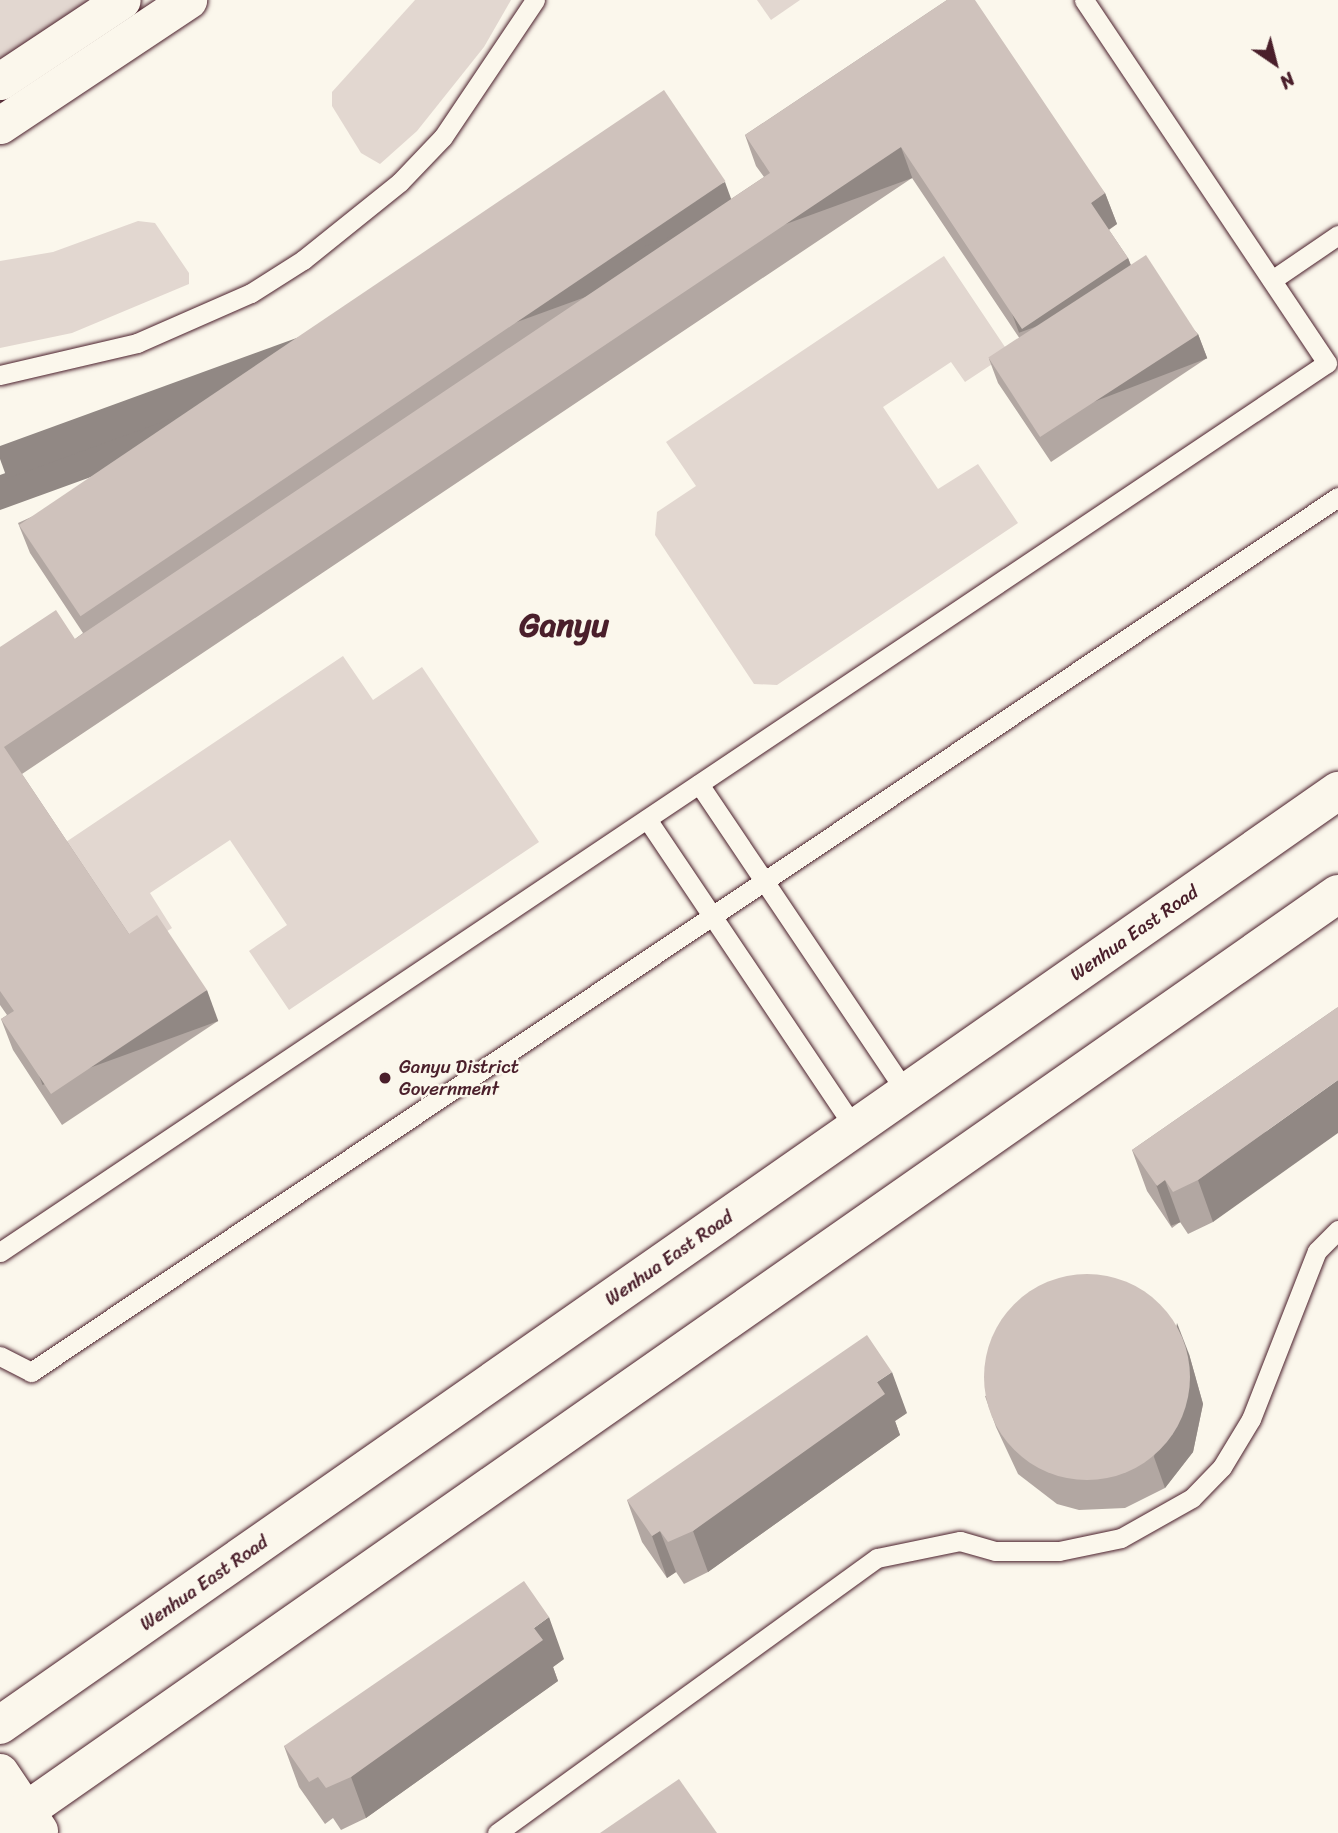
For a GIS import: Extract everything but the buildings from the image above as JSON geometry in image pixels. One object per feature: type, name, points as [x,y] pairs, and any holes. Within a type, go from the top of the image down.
[{"type":"main road","name":"Wenhua East Road","points":[[0,1726],[1338,791]]},
{"type":"main road","points":[[0,1773],[22,1824],[1338,894]]},
{"type":"street","points":[[0,81],[122,0]]},
{"type":"street","points":[[0,125],[188,0]]},
{"type":"lane","points":[[0,375],[137,343],[251,293],[303,260],[354,223],[443,137],[535,0]]},
{"type":"lane","points":[[0,1252],[1333,359],[1272,280],[1084,0]]},
{"type":"lane","points":[[1272,280],[1338,235]]},
{"type":"lane","points":[[0,1356],[32,1372],[1338,497]]},
{"type":"lane","points":[[699,784],[906,1092]]},
{"type":"lane","points":[[647,818],[855,1128]]},
{"type":"lane","points":[[497,1833],[877,1558],[960,1541],[995,1550],[1059,1551],[1121,1538],[1192,1498],[1222,1467],[1251,1419],[1317,1251],[1338,1230]]},
{"type":"shaded area","points":[[0,0],[92,0],[0,62]]},
{"type":"shaded area","points":[[415,0],[511,0],[484,47],[417,131],[380,164],[361,153],[332,106],[332,92]]},
{"type":"shaded area","points":[[757,0],[800,0],[771,20]]},
{"type":"shaded area","points":[[138,221],[155,223],[189,273],[189,284],[72,333],[0,348],[0,261],[53,252]]},
{"type":"shaded area","points":[[944,256],[1009,353],[965,382],[951,362],[883,407],[938,489],[978,464],[1018,523],[777,685],[754,684],[655,535],[657,512],[696,486],[666,442]]},
{"type":"shaded area","points":[[343,656],[373,700],[422,667],[539,842],[289,1010],[249,951],[287,925],[230,840],[150,893],[172,928],[138,950],[66,842]]},
{"type":"place","name":"Ganyu District Government","points":[[385,1078]]},
{"type":"district","name":"Ganyu","points":[[564,626]]}]
